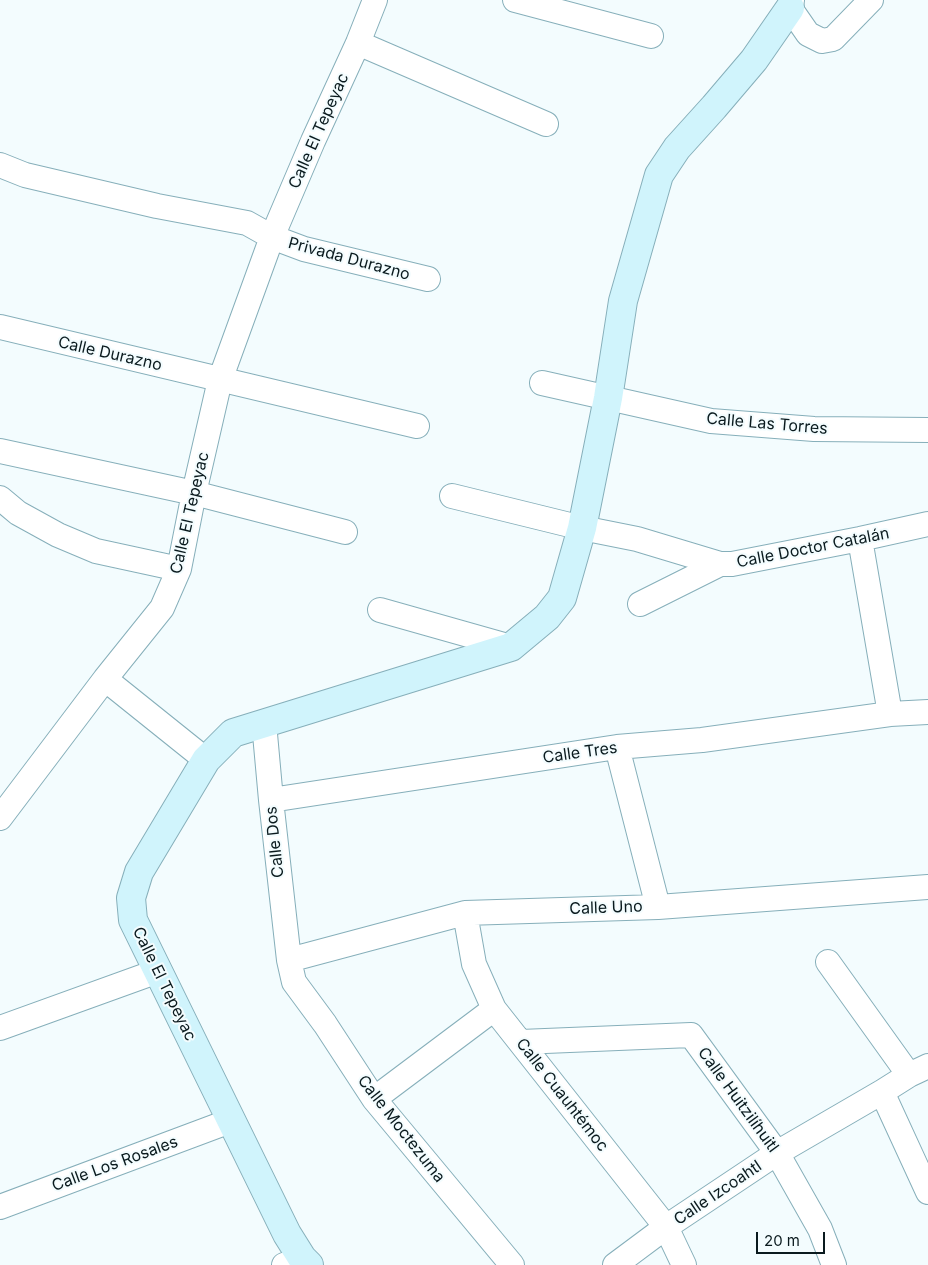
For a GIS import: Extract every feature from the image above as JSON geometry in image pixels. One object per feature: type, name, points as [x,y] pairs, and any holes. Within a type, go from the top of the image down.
[{"type":"street","name":"Calle El Tepeyac","points":[[0,818],[105,679],[162,608],[179,570],[194,493],[220,380],[272,237],[358,43],[375,0]]},
{"type":"street","points":[[515,0],[650,36]]},
{"type":"street","points":[[380,610],[512,647],[547,617],[562,598],[582,528],[608,398],[623,300],[659,174],[677,148],[754,60],[791,4],[808,34],[822,41],[833,39],[871,0]]},
{"type":"street","points":[[358,43],[546,124]]},
{"type":"street","name":"Privada Durazno","points":[[0,165],[25,174],[148,204],[247,223],[272,237],[304,249],[428,279]]},
{"type":"street","name":"Calle Durazno","points":[[0,327],[417,426]]},
{"type":"street","name":"Calle Las Torres","points":[[542,383],[711,421],[814,429],[928,430]]},
{"type":"street","points":[[0,451],[194,493],[345,532]]},
{"type":"street","name":"Calle Doctor Catalán","points":[[452,496],[582,528],[637,539],[720,564],[732,564],[928,524]]},
{"type":"street","points":[[0,498],[18,513],[58,535],[96,551],[179,570]]},
{"type":"street","points":[[860,539],[890,714]]},
{"type":"street","points":[[640,604],[720,564]]},
{"type":"street","name":"Calle El Tepeyac","points":[[298,1263],[286,1234],[133,920],[131,898],[139,872],[206,760],[233,733],[512,647]]},
{"type":"street","points":[[105,679],[206,760]]},
{"type":"street","name":"Calle Tres","points":[[271,800],[617,747],[702,740],[890,714],[928,712]]},
{"type":"street","name":"Calle Dos","points":[[264,723],[289,960]]},
{"type":"street","points":[[617,747],[658,906]]},
{"type":"street","name":"Calle Uno","points":[[289,960],[465,913],[658,906],[928,887]]},
{"type":"street","name":"Calle Cuauhtémoc","points":[[465,913],[474,964],[494,1009],[666,1228],[684,1265]]},
{"type":"street","name":"Calle Moctezuma","points":[[289,960],[294,982],[325,1024],[374,1099],[512,1265]]},
{"type":"street","points":[[828,962],[918,1071]]},
{"type":"street","points":[[0,1028],[158,971]]},
{"type":"street","points":[[374,1099],[494,1009]]},
{"type":"street","name":"Calle Huitzilíhuitl","points":[[521,1042],[691,1035],[777,1153],[820,1230],[834,1265]]},
{"type":"street","name":"Calle Izcoahtl","points":[[615,1265],[777,1153],[918,1071]]},
{"type":"street","points":[[882,1092],[928,1192]]},
{"type":"street","name":"Calle Los Rosales","points":[[0,1207],[230,1121]]}]
